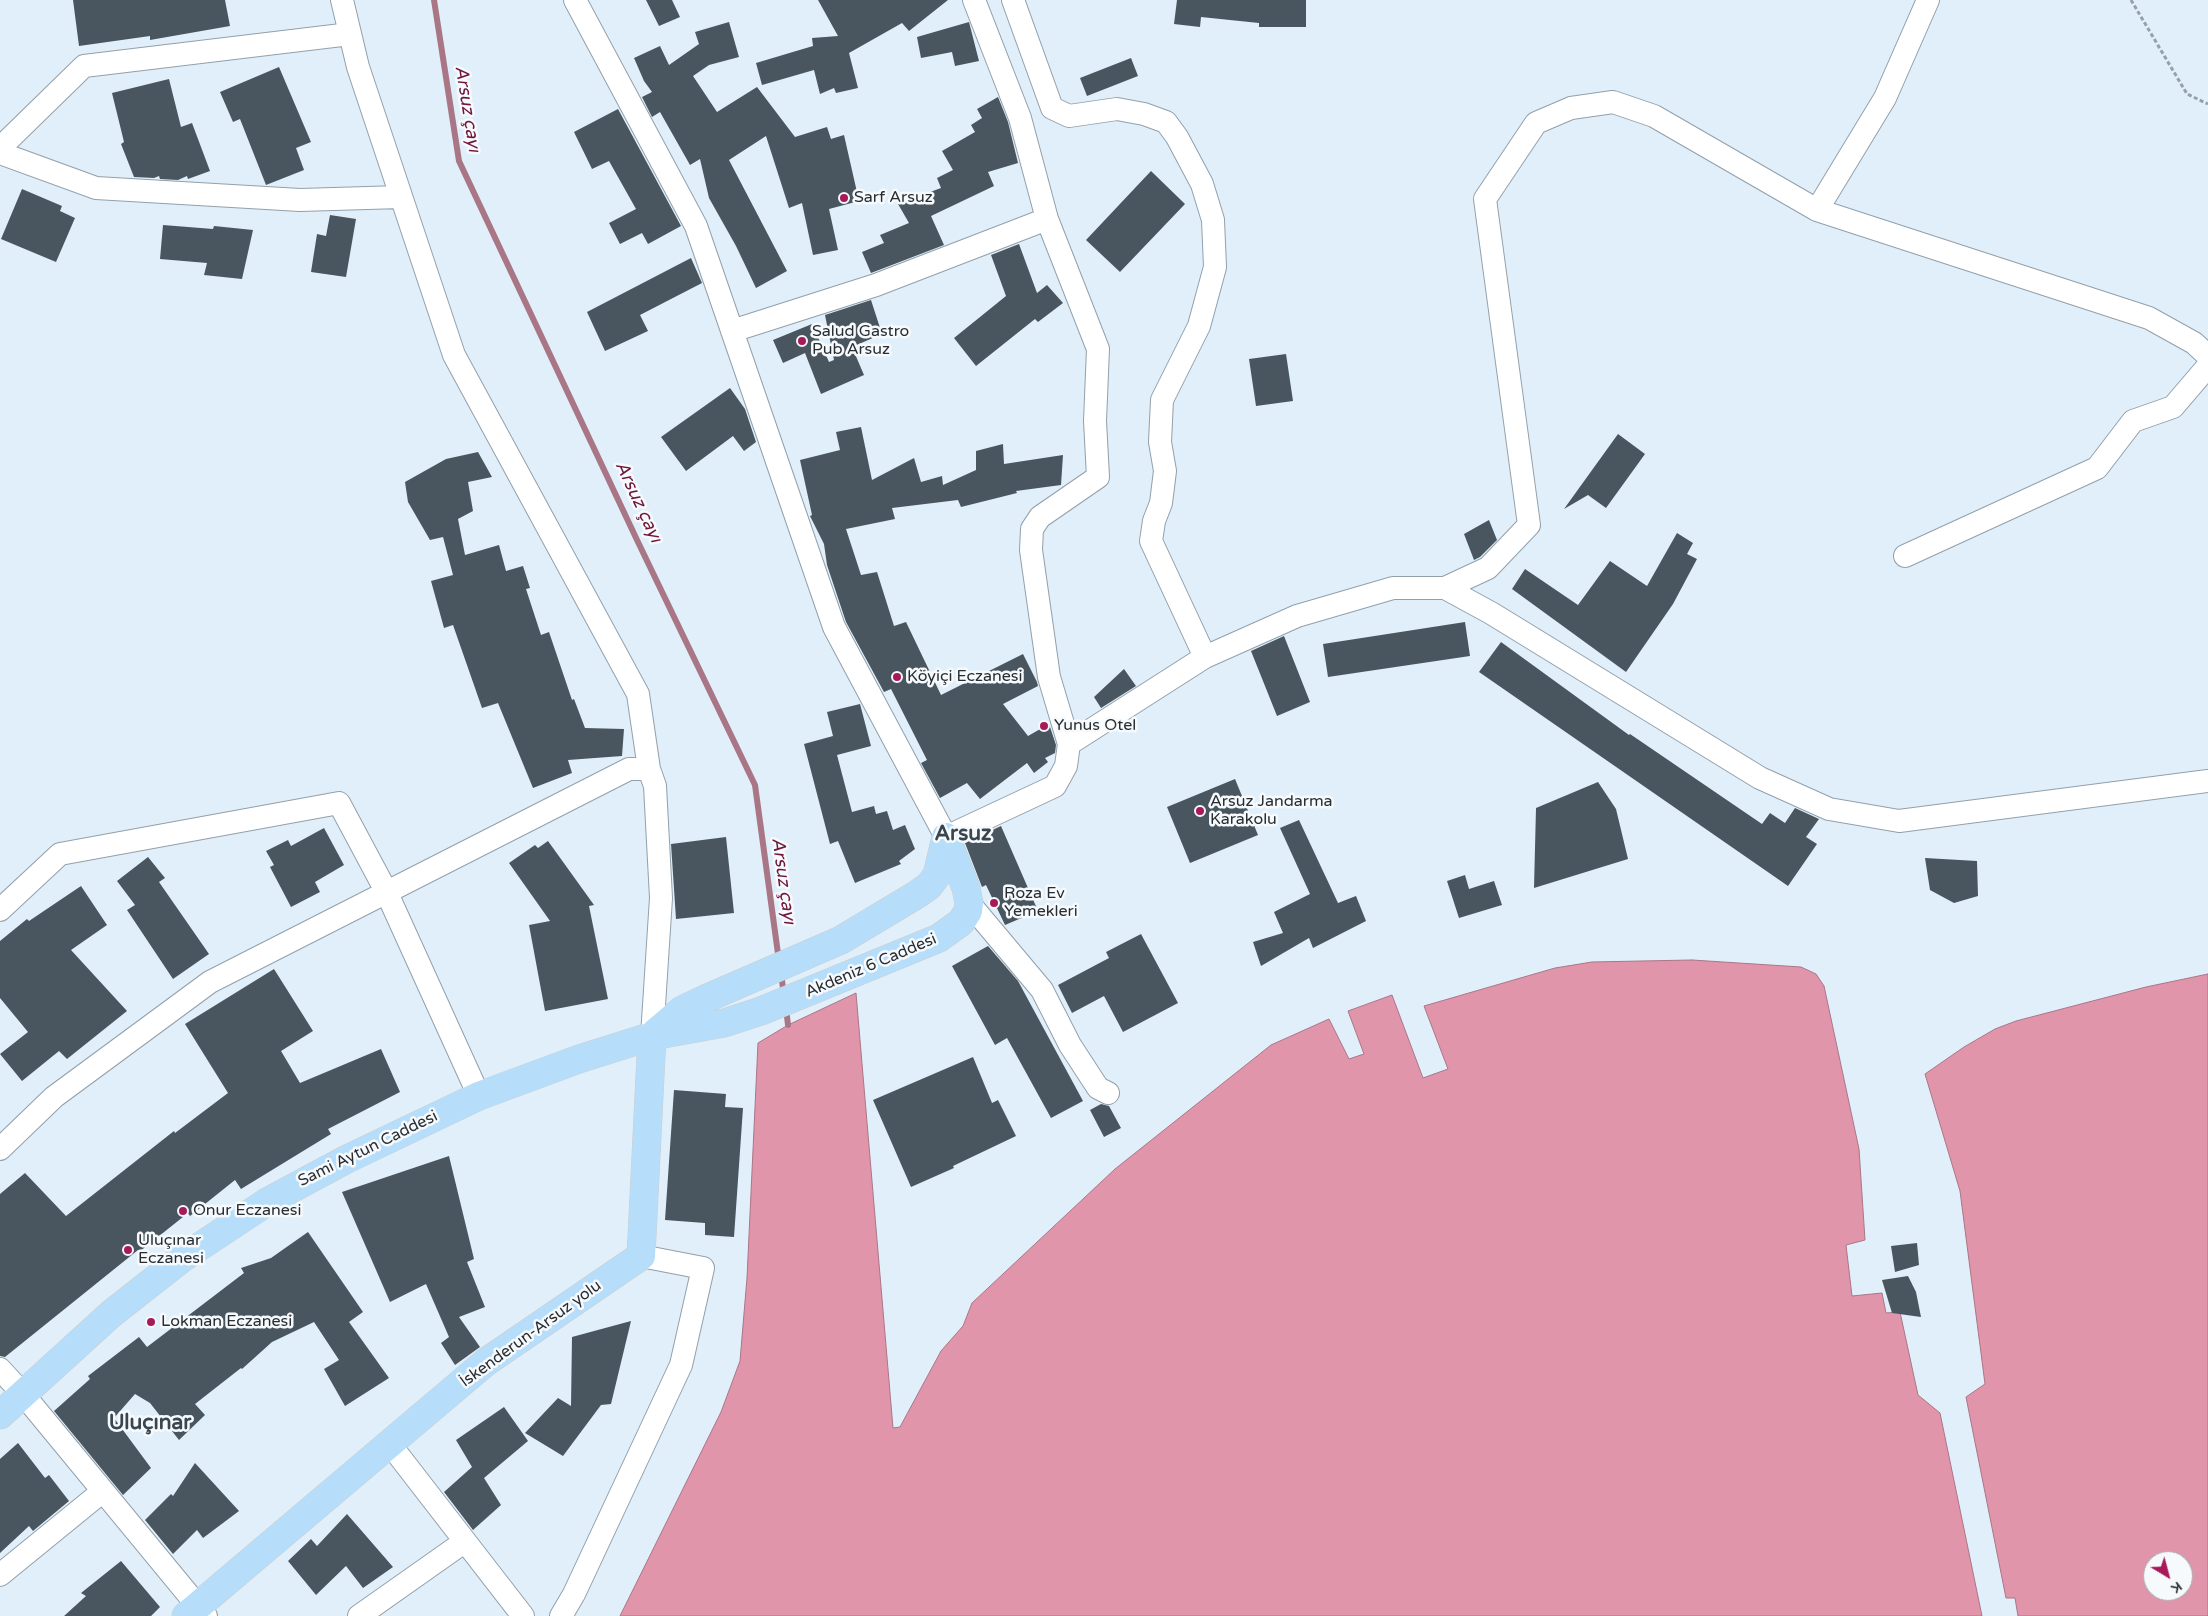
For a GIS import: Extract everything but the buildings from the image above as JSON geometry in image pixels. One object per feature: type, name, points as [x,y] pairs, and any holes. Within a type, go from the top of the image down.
[{"type":"main road","points":[[946,836],[966,888],[969,903]]},
{"type":"main road","points":[[641,1256],[652,1036],[682,1010],[705,998],[803,957],[871,924],[929,886],[937,875],[946,836]]},
{"type":"main road","name":"Akdeniz 6 Caddesi","points":[[652,1036],[740,1018],[916,949],[951,930],[961,922],[968,910],[969,903]]},
{"type":"main road","name":"Sami Aytun Caddesi","points":[[0,1415],[110,1314],[228,1226],[300,1182],[479,1096],[579,1059],[652,1036]]},
{"type":"main road","name":"İskenderun-Arsuz yolu","points":[[196,1612],[486,1362],[641,1256]]},
{"type":"street","points":[[342,0],[358,67],[454,356],[638,694],[649,769],[656,786],[661,898],[652,1036]]},
{"type":"street","points":[[575,0],[696,226],[834,627],[946,836],[1055,786],[1066,766],[1069,744],[1049,677],[1030,550],[1032,529],[1040,517],[1098,477],[1094,421],[1098,350],[1047,219],[1020,118],[974,0]]},
{"type":"street","points":[[1014,0],[1052,108],[1068,116],[1118,109],[1144,114],[1166,122],[1177,137],[1202,184],[1213,220],[1215,267],[1200,326],[1162,400],[1160,442],[1165,471],[1161,503],[1154,521],[1151,542],[1205,657]]},
{"type":"street","points":[[1817,210],[1885,98],[1928,0]]},
{"type":"street","points":[[0,148],[84,66],[350,34]]},
{"type":"street","points":[[1069,744],[1205,657],[1298,616],[1393,588],[1444,588],[1488,568],[1529,525],[1485,199],[1536,123],[1572,108],[1613,102],[1654,116],[1817,210],[2149,318],[2194,342],[2208,356]]},
{"type":"street","points":[[0,153],[96,188],[300,200],[401,197]]},
{"type":"street","points":[[732,331],[876,285],[1047,219]]},
{"type":"street","points":[[1905,556],[2097,468],[2133,421],[2173,407],[2208,366]]},
{"type":"street","points":[[1444,588],[1491,613],[1760,778],[1829,808],[1899,821],[2208,781]]},
{"type":"street","points":[[0,1150],[54,1097],[210,982],[629,769],[649,769]]},
{"type":"street","points":[[0,910],[60,854],[339,803],[386,891],[479,1096]]},
{"type":"street","points":[[969,903],[1042,990],[1070,1045],[1098,1088],[1108,1093]]},
{"type":"street","points":[[561,1616],[574,1594],[681,1364],[703,1268],[641,1256]]},
{"type":"street","points":[[0,1369],[103,1491],[196,1612]]},
{"type":"street","points":[[389,1444],[523,1616]]},
{"type":"street","points":[[0,1575],[103,1491]]},
{"type":"street","points":[[359,1616],[464,1542]]},
{"type":"path","points":[[2131,0],[2187,94],[2208,104]]},
{"type":"shaded area","points":[[1692,960],[1801,967],[1816,974],[1824,986],[1859,1149],[1865,1240],[1846,1245],[1852,1296],[1882,1293],[1886,1313],[1900,1312],[1918,1395],[1940,1413],[1982,1616],[620,1616],[721,1412],[740,1361],[747,1278],[758,1043],[788,1025],[856,993],[893,1428],[900,1427],[941,1351],[963,1326],[972,1303],[1115,1169],[1271,1045],[1329,1019],[1349,1059],[1364,1054],[1348,1011],[1392,995],[1423,1078],[1448,1069],[1424,1006],[1555,968],[1592,962]]},
{"type":"shaded area","points":[[2208,974],[2208,1616],[2018,1616],[2015,1598],[2006,1598],[1966,1397],[1985,1384],[1960,1191],[1925,1074],[1964,1047],[1995,1029],[2016,1021],[2146,987]]},
{"type":"waterway","name":"Arsuz çayı","points":[[434,0],[459,161],[637,540],[755,785],[779,961]]},
{"type":"waterway","name":"Arsuz çayı","points":[[781,973],[784,996]]},
{"type":"waterway","name":"Arsuz çayı","points":[[786,1008],[788,1025]]},
{"type":"place","name":"Sarf Arsuz","points":[[844,198]]},
{"type":"place","name":"Salud Gastro Pub Arsuz","points":[[802,341]]},
{"type":"place","name":"Köyiçi Eczanesi","points":[[897,677]]},
{"type":"place","name":"Yunus Otel","points":[[1044,726]]},
{"type":"place","name":"Arsuz Jandarma Karakolu","points":[[1200,811]]},
{"type":"place","name":"Roza Ev Yemekleri","points":[[994,903]]},
{"type":"place","name":"Onur Eczanesi","points":[[183,1211]]},
{"type":"place","name":"Uluçınar Eczanesi","points":[[128,1250]]},
{"type":"place","name":"Lokman Eczanesi","points":[[151,1322]]},
{"type":"district","name":"Arsuz","points":[[963,834]]},
{"type":"district","name":"Uluçınar","points":[[150,1423]]}]
